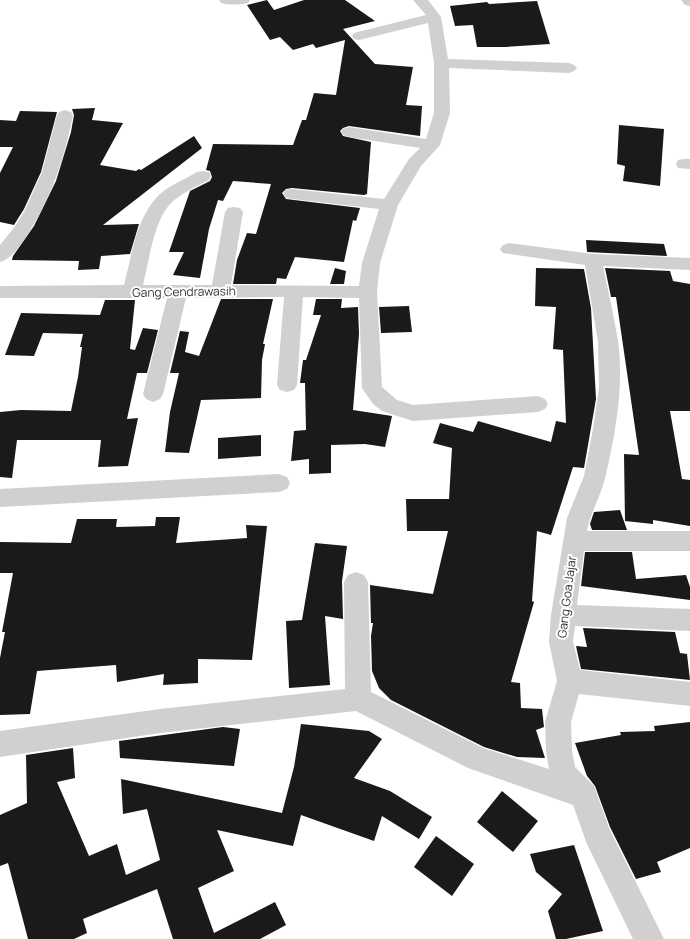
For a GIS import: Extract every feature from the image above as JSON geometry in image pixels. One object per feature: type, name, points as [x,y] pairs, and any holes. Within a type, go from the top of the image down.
[{"type":"street","points":[[226,0],[243,0]]},
{"type":"street","points":[[420,0],[429,9],[434,17],[441,63],[442,112],[432,145],[415,163],[400,185],[389,206],[371,263],[368,292],[372,388],[379,398],[393,408],[413,413],[538,404]]},
{"type":"street","points":[[359,36],[434,17]]},
{"type":"street","points":[[441,63],[569,68]]},
{"type":"street","points":[[0,256],[12,245],[30,215],[48,179],[58,149],[65,115]]},
{"type":"street","points":[[349,132],[432,145]]},
{"type":"street","points":[[132,292],[149,226],[156,209],[167,197],[203,176]]},
{"type":"street","points":[[292,194],[389,206]]},
{"type":"street","points":[[220,291],[234,212]]},
{"type":"street","points":[[509,249],[593,260],[690,264]]},
{"type":"street","name":"Gang Goa Jajar","points":[[593,260],[608,342],[609,388],[595,476],[578,518],[563,615],[561,642],[570,681],[558,722],[559,752],[563,773],[584,796],[597,834],[650,939]]},
{"type":"street","points":[[287,385],[294,290]]},
{"type":"street","name":"Gang Cendrawasih","points":[[0,292],[178,292],[294,290],[368,292]]},
{"type":"street","points":[[153,394],[178,292]]},
{"type":"street","points":[[0,498],[280,483]]},
{"type":"street","points":[[575,541],[690,541]]},
{"type":"street","points":[[356,582],[358,700]]},
{"type":"street","points":[[563,615],[690,620]]},
{"type":"street","points":[[570,681],[690,694]]},
{"type":"street","points":[[0,744],[160,721],[358,700],[478,759],[526,774],[584,796]]},
{"type":"building","points":[[267,0],[274,10],[304,0],[345,0],[375,21],[343,29],[375,64],[413,67],[406,105],[422,106],[420,136],[349,126],[343,128],[340,131],[343,136],[371,142],[367,194],[364,195],[292,188],[286,189],[282,193],[286,199],[360,208],[356,221],[353,220],[344,262],[295,257],[286,279],[277,278],[276,284],[233,284],[237,260],[247,233],[256,234],[271,184],[233,181],[223,201],[218,200],[209,229],[200,278],[173,275],[184,252],[169,252],[190,191],[210,181],[212,177],[210,171],[206,170],[213,144],[293,145],[302,120],[306,120],[314,93],[336,95],[345,40],[316,48],[313,44],[293,50],[280,37],[270,40],[247,5]]},
{"type":"building","points":[[537,1],[550,44],[477,47],[473,25],[455,26],[450,6],[487,2],[489,4]]},
{"type":"building","points":[[95,108],[92,120],[123,123],[100,165],[136,171],[139,169],[141,170],[194,136],[202,148],[103,225],[139,224],[130,254],[101,256],[99,269],[78,270],[79,261],[12,260],[13,256],[34,226],[56,181],[71,132],[74,115],[72,109]]},
{"type":"building","points":[[20,111],[57,112],[41,172],[24,209],[14,225],[0,222],[0,173],[13,147],[0,147],[0,120],[16,121]]},
{"type":"building","points":[[619,125],[664,129],[660,186],[623,181],[625,166],[617,164]]},
{"type":"building","points":[[586,240],[664,244],[667,256],[587,252]]},
{"type":"building","points":[[335,268],[346,271],[344,284],[330,284]]},
{"type":"building","points":[[536,268],[584,269],[591,308],[596,399],[584,468],[573,467],[551,535],[537,531],[532,601],[534,602],[511,682],[520,683],[521,708],[542,709],[544,727],[536,730],[545,758],[517,757],[484,747],[391,700],[379,688],[372,671],[371,636],[373,623],[371,623],[370,585],[433,594],[448,531],[407,531],[406,499],[449,499],[452,448],[433,443],[440,423],[473,432],[478,421],[551,442],[556,421],[566,423],[563,350],[553,349],[556,307],[535,306]]},
{"type":"building","points":[[605,268],[670,271],[673,281],[690,284],[690,411],[670,411],[682,479],[690,480],[690,526],[653,520],[653,524],[625,521],[624,454],[639,455],[616,297],[611,297]]},
{"type":"building","points":[[221,299],[273,299],[263,344],[265,344],[262,360],[261,398],[201,400],[189,453],[165,452],[170,412],[179,373],[170,373],[180,331],[189,332],[185,352],[199,356]]},
{"type":"building","points":[[316,299],[342,299],[341,308],[358,307],[359,334],[353,410],[392,416],[385,447],[365,444],[331,445],[331,473],[309,474],[309,459],[291,461],[294,431],[306,430],[305,383],[300,383],[303,360],[306,360],[321,315],[313,315]]},
{"type":"building","points":[[105,300],[135,300],[130,349],[135,350],[143,328],[158,330],[147,373],[137,373],[127,419],[138,418],[128,466],[98,467],[101,440],[17,440],[12,478],[0,477],[0,412],[21,410],[71,411],[82,347],[80,347],[83,334],[43,333],[34,356],[5,355],[21,313],[100,315]]},
{"type":"building","points":[[409,306],[412,332],[381,333],[379,307]]},
{"type":"building","points":[[261,435],[261,456],[218,459],[218,438]]},
{"type":"building","points":[[620,510],[627,530],[592,530],[590,524],[594,512]]},
{"type":"building","points":[[156,517],[180,517],[176,543],[247,538],[246,525],[267,526],[252,660],[198,659],[198,683],[163,685],[164,674],[117,682],[116,665],[37,671],[30,714],[0,715],[0,658],[5,632],[2,632],[13,573],[0,573],[0,542],[71,543],[77,519],[117,519],[116,527],[155,526]]},
{"type":"building","points":[[315,543],[347,546],[342,581],[343,619],[325,616],[330,685],[289,688],[286,621],[302,620]]},
{"type":"building","points":[[585,552],[632,552],[636,579],[686,575],[690,587],[690,600],[581,586]]},
{"type":"building","points":[[583,628],[675,632],[680,653],[687,654],[690,680],[581,669],[576,646],[587,647]]},
{"type":"building","points":[[690,722],[690,848],[657,862],[661,872],[636,879],[610,827],[595,786],[587,776],[575,743],[621,735],[620,732],[655,731],[654,726]]},
{"type":"building","points":[[301,724],[369,731],[382,739],[354,778],[390,791],[432,817],[419,839],[382,816],[374,841],[301,815],[293,846],[217,830],[234,871],[198,888],[214,933],[275,902],[286,925],[260,939],[173,939],[157,889],[83,919],[87,933],[74,939],[28,939],[8,863],[0,866],[0,815],[27,803],[26,755],[73,748],[75,778],[57,782],[89,856],[117,844],[126,875],[160,860],[147,809],[123,814],[121,779],[282,813],[294,767]]},
{"type":"building","points":[[223,727],[240,729],[234,766],[120,758],[119,741]]},
{"type":"building","points":[[502,791],[538,821],[513,852],[477,822]]},
{"type":"building","points":[[436,836],[474,864],[452,896],[414,867]]},
{"type":"building","points":[[574,845],[603,931],[566,939],[556,939],[548,911],[562,894],[536,872],[530,854]]}]
